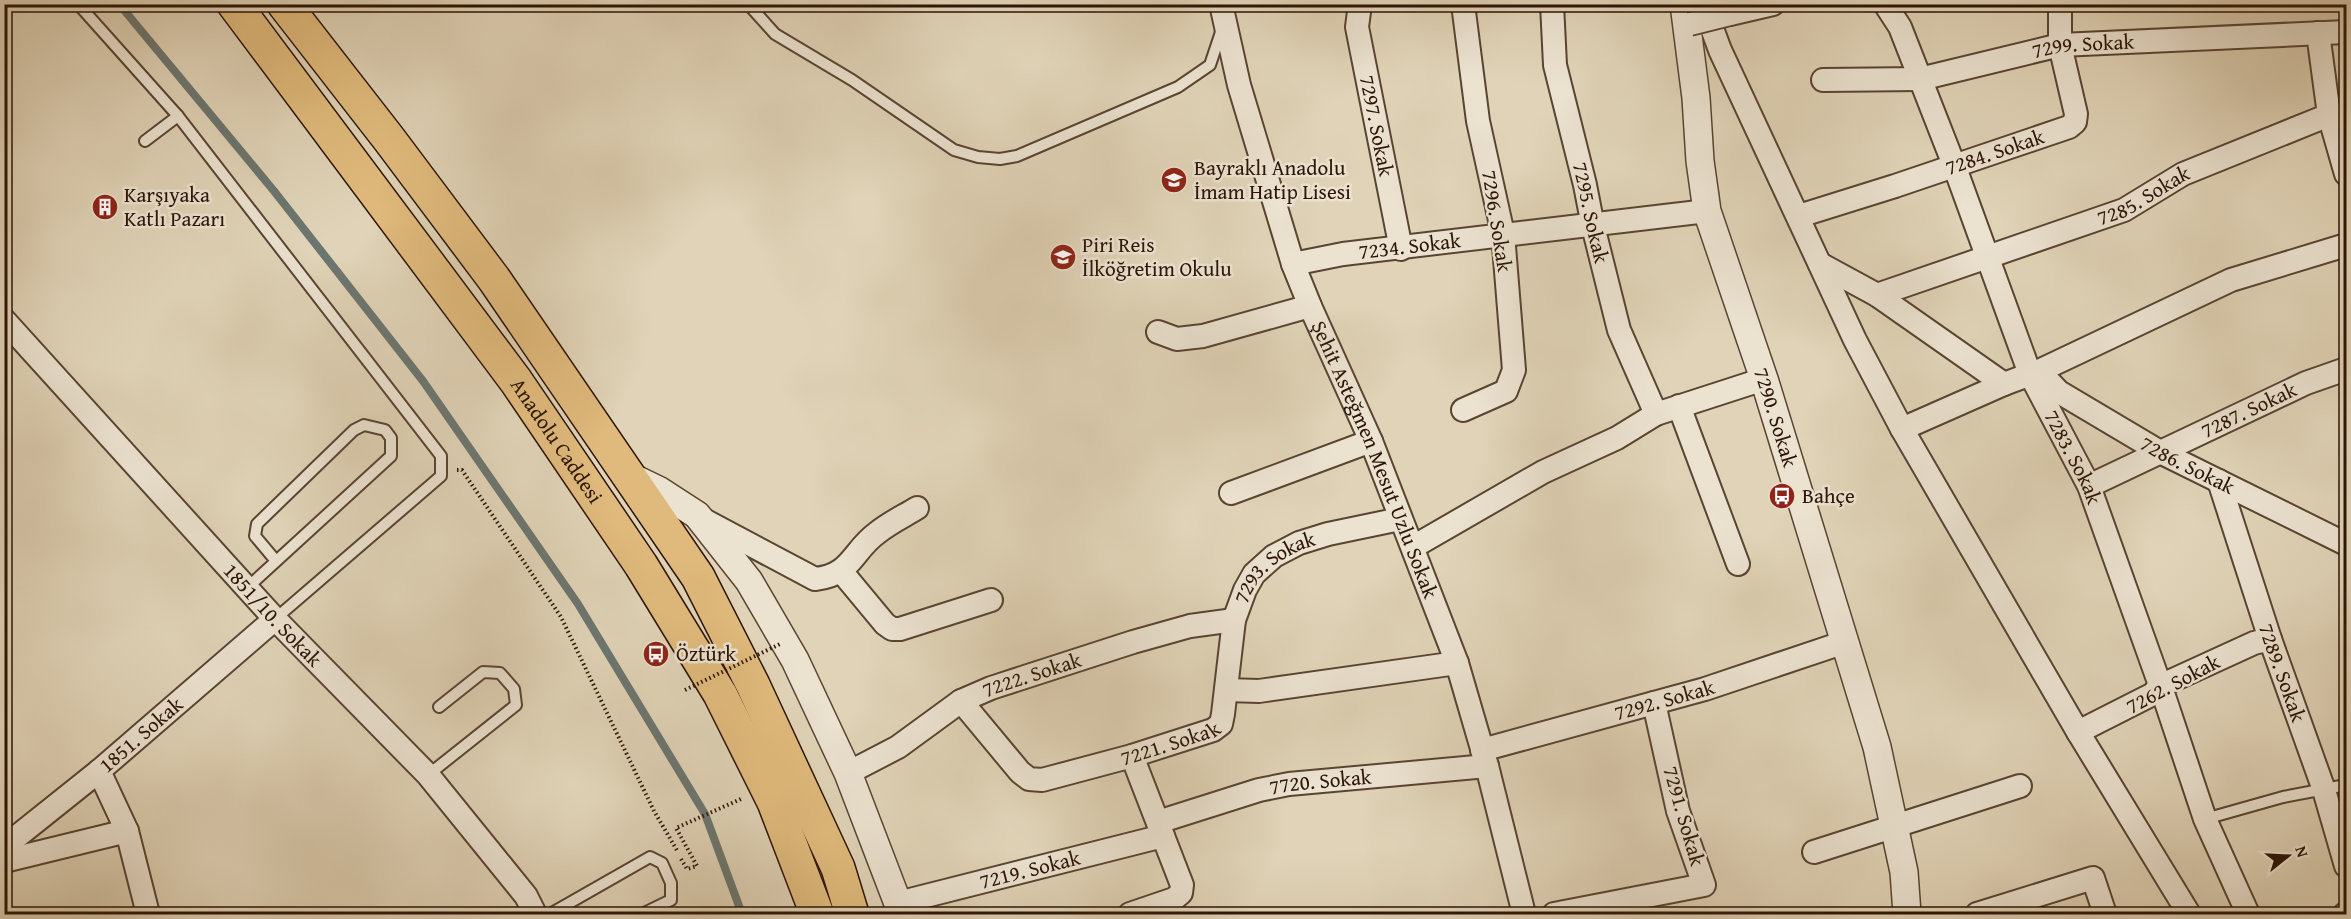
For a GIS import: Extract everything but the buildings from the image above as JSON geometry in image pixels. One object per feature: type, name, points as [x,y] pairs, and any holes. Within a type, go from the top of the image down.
[{"type":"highway","name":"Anadolu Caddesi","points":[[234,4],[516,381],[641,565],[720,694],[770,792],[817,915]]},
{"type":"highway","name":"Anadolu Caddesi","points":[[284,4],[390,139],[494,279],[698,578],[758,696],[838,868],[852,915]]},
{"type":"street","name":"7297. Sokak","points":[[1360,4],[1357,27],[1401,249]]},
{"type":"street","name":"7296. Sokak","points":[[1463,4],[1478,121],[1503,234],[1514,370],[1506,391],[1463,410]]},
{"type":"street","name":"7295. Sokak","points":[[1552,4],[1555,65],[1619,330],[1656,414]]},
{"type":"street","points":[[1691,14],[1730,14],[1773,4]]},
{"type":"street","name":"7283. Sokak","points":[[1885,4],[1900,27],[2035,373],[2089,486],[2205,819],[2248,915]]},
{"type":"street","name":"7284. Sokak","points":[[1799,216],[2069,127],[2075,122],[2076,114],[2060,45],[2060,4]]},
{"type":"street","name":"Şehit Asteğmen Mesut Uzlu Sokak","points":[[1223,13],[1239,85],[1293,264],[1371,441],[1457,663],[1524,915]]},
{"type":"street","points":[[1691,14],[1720,50],[1855,340],[1902,429],[2078,732],[2188,915]]},
{"type":"street","name":"7290. Sokak","points":[[1691,14],[1707,211],[1764,379],[1877,747],[1904,872],[1907,915]]},
{"type":"street","name":"7299. Sokak","points":[[1823,80],[1920,79],[2060,45],[2346,32]]},
{"type":"street","points":[[2318,33],[2329,115],[2346,174]]},
{"type":"street","name":"7285. Sokak","points":[[1877,295],[2124,210],[2183,174],[2329,115]]},
{"type":"street","name":"7234. Sokak","points":[[1293,264],[1343,254],[1401,249],[1503,234],[1593,226],[1707,211]]},
{"type":"street","points":[[1902,429],[2004,384],[2035,373],[2231,280],[2346,245]]},
{"type":"street","points":[[1820,264],[1877,295],[2004,384]]},
{"type":"street","points":[[1158,332],[1177,339],[1203,336],[1310,306]]},
{"type":"street","name":"1851/10. Sokak","points":[[4,320],[275,619],[428,775],[526,896],[535,915]]},
{"type":"street","name":"7287. Sokak","points":[[2089,486],[2306,383],[2346,369]]},
{"type":"street","name":"7286. Sokak","points":[[2035,373],[2059,392],[2160,452],[2346,544]]},
{"type":"street","points":[[1413,547],[1543,472],[1617,438],[1656,414],[1764,379]]},
{"type":"street","points":[[1679,406],[1737,564]]},
{"type":"street","points":[[1231,493],[1371,441]]},
{"type":"street","points":[[627,476],[660,491],[697,516],[815,579],[829,578],[841,571],[852,562],[876,533],[917,507]]},
{"type":"street","name":"7289. Sokak","points":[[2219,481],[2270,639],[2324,790],[2346,866]]},
{"type":"street","points":[[697,516],[749,581],[795,660],[848,773],[900,909]]},
{"type":"street","name":"7293. Sokak","points":[[1226,690],[1234,620],[1245,590],[1254,574],[1274,556],[1299,543],[1328,534],[1400,519]]},
{"type":"street","points":[[841,571],[885,624],[892,629],[900,629],[991,600]]},
{"type":"street","name":"1851. Sokak","points":[[4,847],[99,771],[275,619]]},
{"type":"street","name":"7222. Sokak","points":[[848,773],[898,747],[961,701],[991,688],[1190,626],[1234,620]]},
{"type":"street","name":"7262. Sokak","points":[[2078,732],[2153,694],[2160,686],[2254,643],[2270,639]]},
{"type":"street","name":"7292. Sokak","points":[[1484,758],[1705,689],[1845,642]]},
{"type":"street","name":"7221. Sokak","points":[[961,701],[1020,772],[1029,779],[1042,780],[1132,756],[1213,730],[1221,724],[1226,690],[1259,691],[1457,663]]},
{"type":"street","name":"7291. Sokak","points":[[1554,915],[1704,885],[1678,812],[1654,704]]},
{"type":"street","points":[[1130,915],[1174,899],[1181,893],[1182,885],[1132,756]]},
{"type":"street","name":"7720. Sokak","points":[[1160,829],[1259,790],[1484,758]]},
{"type":"street","points":[[99,771],[128,831],[148,915]]},
{"type":"street","points":[[1814,852],[2020,786]]},
{"type":"street","name":"7219. Sokak","points":[[900,909],[1160,829]]},
{"type":"street","points":[[4,861],[128,831]]},
{"type":"street","points":[[1977,915],[2093,878],[2105,915]]},
{"type":"lane","points":[[78,4],[177,116],[441,456],[441,476],[275,619]]},
{"type":"lane","points":[[748,4],[775,34],[852,80],[954,150],[978,157],[999,159],[1017,156],[1178,87],[1210,64],[1223,13]]},
{"type":"lane","points":[[145,141],[177,116]]},
{"type":"lane","points":[[247,588],[391,456],[391,438],[385,430],[364,425],[354,430],[257,524],[255,536],[276,561]]},
{"type":"lane","points":[[428,775],[516,705],[514,689],[500,673],[483,672],[439,707]]},
{"type":"lane","points":[[2205,819],[2283,797],[2346,785]]},
{"type":"lane","points":[[550,915],[650,857],[662,863],[671,883],[670,900],[642,915]]},
{"type":"path","points":[[441,471],[462,470],[561,616],[654,812],[687,869],[697,866],[676,828],[742,798]]},
{"type":"path","points":[[685,690],[780,644]]},
{"type":"waterway","points":[[119,4],[274,191],[423,381],[578,604],[705,814],[742,914]]},
{"type":"place","name":"Bayraklı Anadolu İmam Hatip Lisesi","points":[[1174,180]]},
{"type":"place","name":"Karşıyaka Katlı Pazarı","points":[[105,207]]},
{"type":"place","name":"Piri Reis İlköğretim Okulu","points":[[1063,257]]},
{"type":"place","name":"Bahçe","points":[[1782,496]]},
{"type":"place","name":"Öztürk","points":[[656,654]]}]
